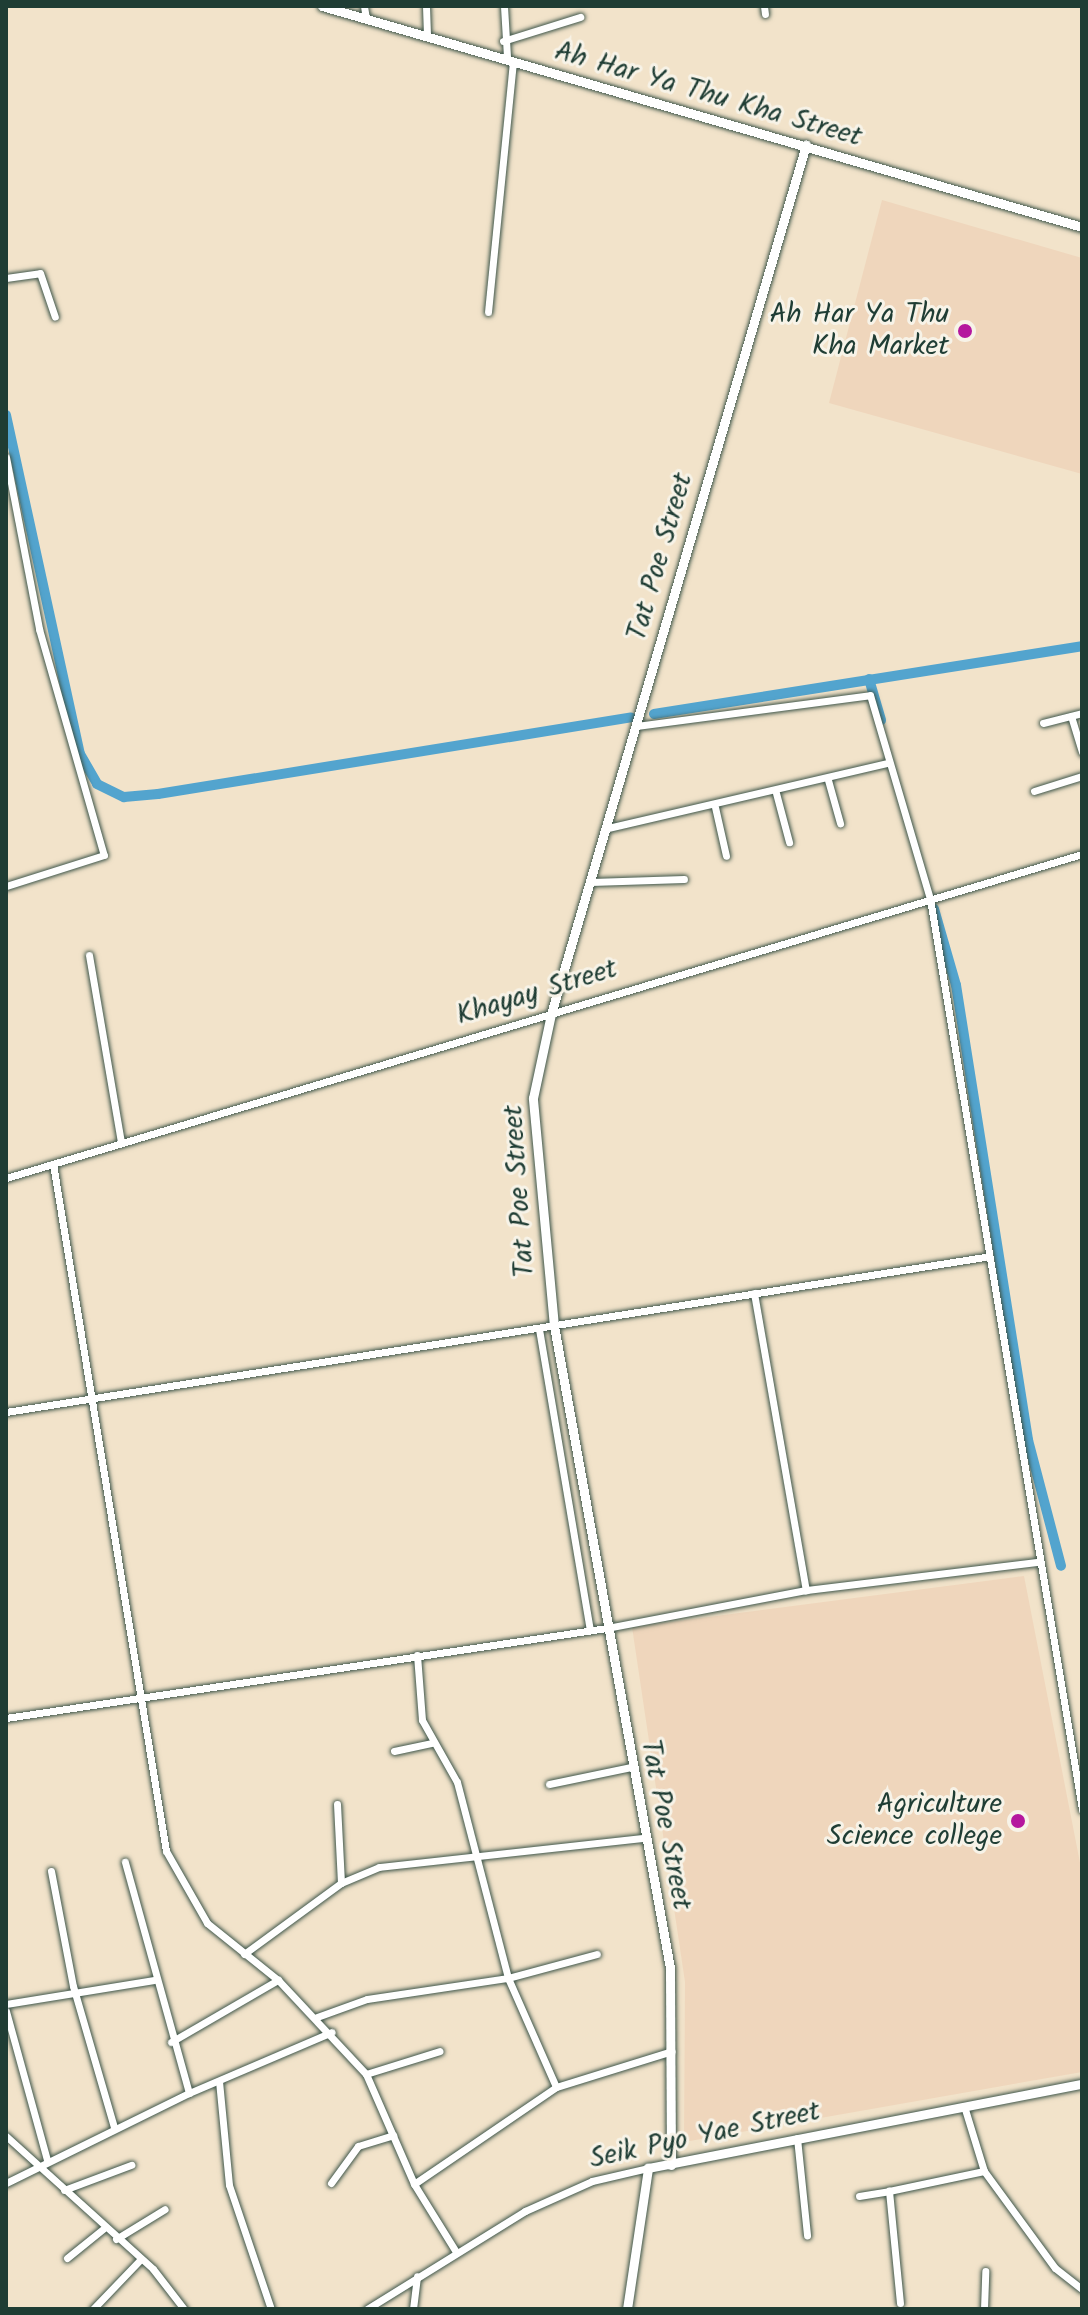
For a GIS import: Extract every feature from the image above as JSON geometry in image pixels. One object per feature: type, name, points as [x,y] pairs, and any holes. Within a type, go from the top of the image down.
[{"type":"street","name":"Ah Har Ya Thu Kha Street","points":[[322,6],[510,58],[1082,227]]},
{"type":"street","points":[[364,6],[366,19]]},
{"type":"street","points":[[426,6],[427,35]]},
{"type":"street","points":[[488,312],[510,58],[503,41],[504,6]]},
{"type":"street","points":[[503,41],[580,17]]},
{"type":"street","name":"Tat Poe Street","points":[[671,2165],[670,1968],[643,1838],[554,1326],[532,1130],[551,1014],[806,145]]},
{"type":"street","points":[[6,278],[40,273],[55,317]]},
{"type":"street","points":[[6,457],[39,629],[104,855],[6,886]]},
{"type":"street","points":[[636,726],[864,691],[930,899],[985,1257],[1082,1809]]},
{"type":"street","points":[[1043,723],[1082,713]]},
{"type":"street","points":[[1071,716],[1082,752]]},
{"type":"street","points":[[608,828],[776,793],[887,763]]},
{"type":"street","points":[[1034,791],[1082,776]]},
{"type":"street","points":[[828,780],[840,823]]},
{"type":"street","points":[[776,793],[789,842]]},
{"type":"street","points":[[715,807],[726,856]]},
{"type":"street","name":"Khayay Street","points":[[6,1178],[1082,854]]},
{"type":"street","points":[[591,882],[684,879]]},
{"type":"street","points":[[89,955],[121,1142]]},
{"type":"street","points":[[53,1164],[140,1698],[174,1872],[207,1923],[278,1980],[317,2017],[366,2074],[414,2184],[455,2250]]},
{"type":"street","points":[[6,1412],[985,1257]]},
{"type":"street","points":[[754,1293],[806,1590]]},
{"type":"street","points":[[539,1329],[590,1630]]},
{"type":"street","points":[[6,1718],[607,1628],[806,1590],[1037,1562]]},
{"type":"street","points":[[417,1655],[432,1743],[457,1782],[508,1978],[556,2087]]},
{"type":"street","points":[[394,1751],[432,1743]]},
{"type":"street","points":[[549,1784],[631,1767]]},
{"type":"street","points":[[337,1804],[341,1883]]},
{"type":"street","points":[[244,1954],[341,1883],[379,1867],[643,1838]]},
{"type":"street","points":[[125,1862],[171,2042],[189,2093]]},
{"type":"street","points":[[51,1871],[77,1991],[114,2127]]},
{"type":"street","points":[[317,2017],[367,1999],[508,1978],[597,1954]]},
{"type":"street","points":[[6,2004],[154,1980]]},
{"type":"street","points":[[171,2042],[278,1980]]},
{"type":"street","points":[[6,2011],[47,2160]]},
{"type":"street","points":[[6,2183],[114,2127],[332,2032]]},
{"type":"street","points":[[366,2074],[440,2051]]},
{"type":"street","points":[[414,2184],[556,2087],[672,2051]]},
{"type":"street","points":[[219,2081],[229,2185],[271,2309]]},
{"type":"street","name":"Seik Pyo Yae Street","points":[[367,2309],[455,2250],[592,2181],[1082,2084]]},
{"type":"street","points":[[964,2106],[984,2171],[1055,2268],[1082,2289]]},
{"type":"street","points":[[331,2183],[358,2146],[393,2135]]},
{"type":"street","points":[[6,2136],[103,2229],[141,2259],[184,2309]]},
{"type":"street","points":[[797,2138],[807,2235]]},
{"type":"street","points":[[64,2190],[131,2165]]},
{"type":"street","points":[[627,2309],[648,2168]]},
{"type":"street","points":[[859,2196],[984,2171]]},
{"type":"street","points":[[889,2191],[900,2303]]},
{"type":"street","points":[[116,2239],[165,2209]]},
{"type":"street","points":[[67,2258],[103,2229]]},
{"type":"street","points":[[93,2309],[141,2259]]},
{"type":"street","points":[[984,2309],[985,2271]]},
{"type":"street","points":[[413,2309],[417,2276]]},
{"type":"shaded area","name":"Ah Har Ya Thu Kha Market","points":[[882,200],[1082,258],[1082,474],[829,403]]},
{"type":"shaded area","name":"Agriculture Science college","points":[[1024,1576],[1082,1873],[1082,2072],[684,2142],[685,1982],[632,1627]]},
{"type":"waterway","points":[[6,415],[80,754],[97,784],[124,797],[158,794],[631,717]]},
{"type":"waterway","points":[[654,714],[1082,646]]},
{"type":"waterway","points":[[869,679],[881,720]]},
{"type":"waterway","points":[[934,909],[956,985],[1028,1440],[1061,1566]]},
{"type":"place","name":"Ah Har Ya Thu Kha Market","points":[[965,331]]},
{"type":"place","name":"Agriculture Science college","points":[[1018,1821]]}]
